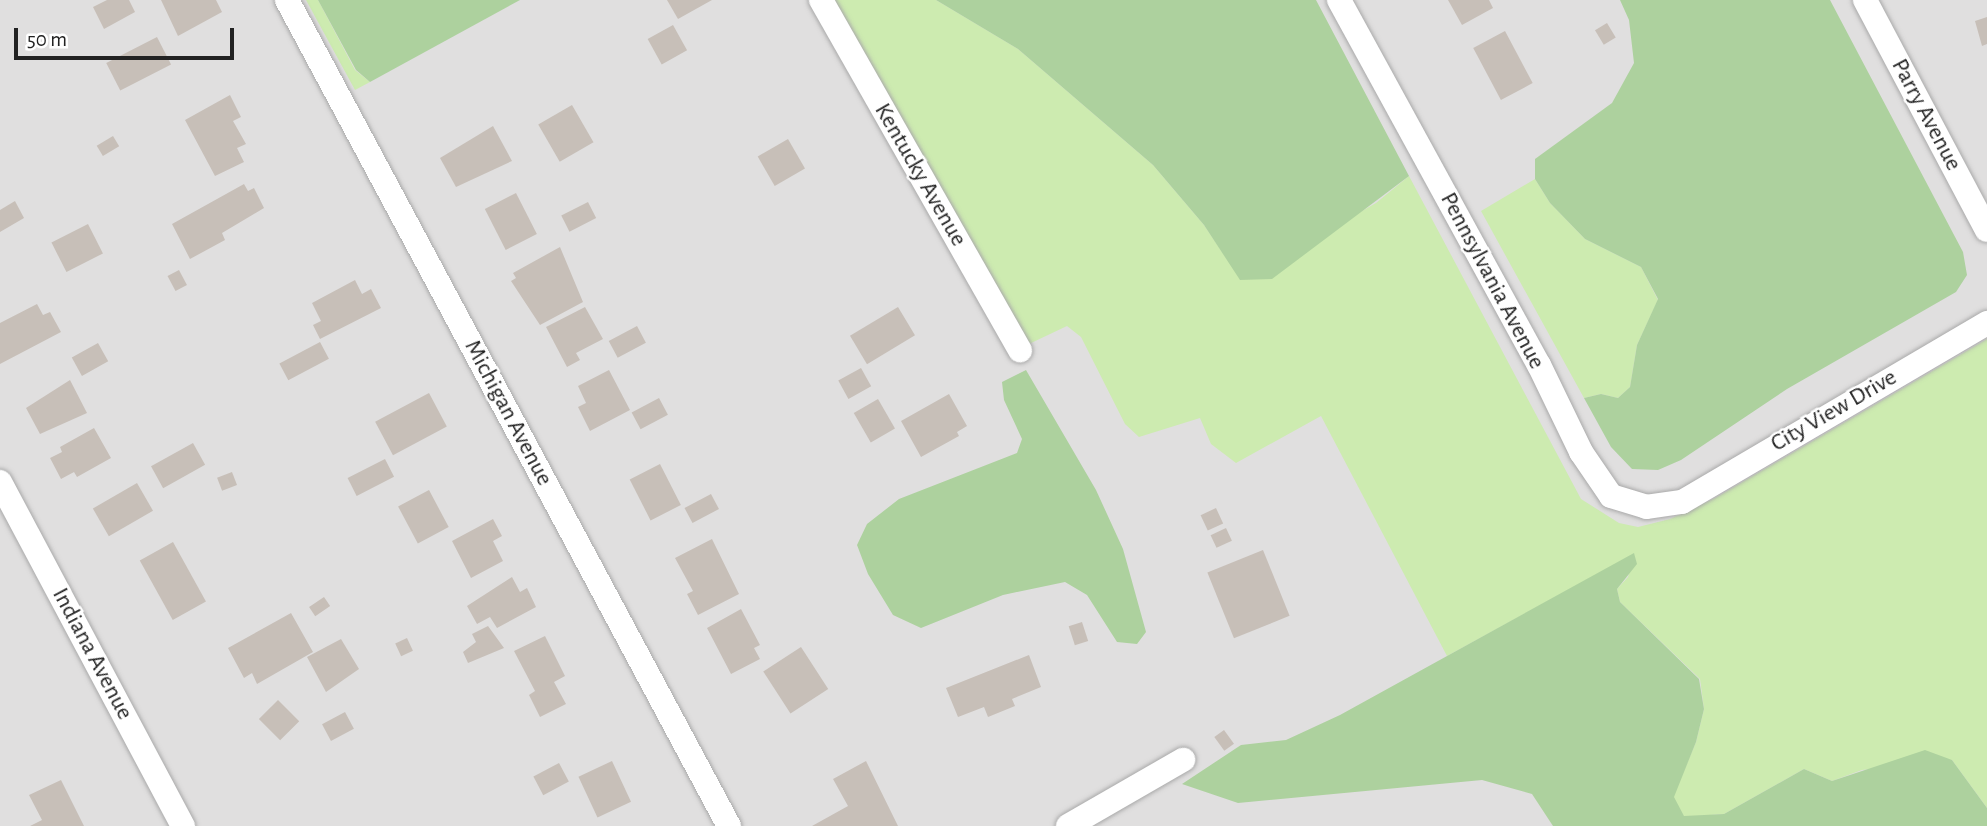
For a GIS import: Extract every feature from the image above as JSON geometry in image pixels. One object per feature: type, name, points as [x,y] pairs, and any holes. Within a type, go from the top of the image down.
[{"type":"street","name":"Michigan Avenue","points":[[287,0],[729,826]]},
{"type":"street","name":"Kentucky Avenue","points":[[821,0],[1020,351]]},
{"type":"street","name":"Pennsylvania Avenue","points":[[1339,0],[1597,480],[1611,496],[1631,505],[1662,507],[1682,502]]},
{"type":"street","name":"Parry Avenue","points":[[1864,0],[1987,230]]},
{"type":"street","name":"City View Drive","points":[[1682,502],[1987,323]]},
{"type":"street","name":"Indiana Avenue","points":[[0,482],[183,826]]},
{"type":"street","points":[[1068,826],[1183,760]]},
{"type":"shaded area","points":[[0,0],[1987,0],[1987,826],[0,826]]},
{"type":"green space","points":[[306,0],[318,0],[355,70],[370,82],[355,90]]},
{"type":"green space","points":[[318,0],[520,0],[370,82],[356,70]]},
{"type":"green space","points":[[832,0],[936,0],[1018,49],[1153,165],[1204,225],[1241,280],[1376,203],[1409,176],[1581,499],[1619,523],[1638,527],[1670,519],[1715,498],[1987,339],[1987,808],[1952,760],[1862,770],[1832,781],[1804,769],[1724,814],[1684,817],[1673,797],[1696,742],[1704,709],[1700,679],[1620,602],[1617,589],[1628,577],[1634,554],[1447,656],[1321,416],[1236,463],[1211,444],[1200,418],[1139,437],[1125,424],[1081,337],[1067,326],[1029,344]]},
{"type":"green space","points":[[936,0],[1316,0],[1409,176],[1272,279],[1240,280],[1204,225],[1153,165],[1018,49]]},
{"type":"green space","points":[[1620,0],[1830,0],[1963,252],[1967,275],[1956,292],[1787,389],[1681,460],[1658,470],[1632,469],[1611,447],[1584,398],[1601,394],[1618,398],[1630,387],[1637,345],[1658,299],[1641,267],[1585,239],[1550,203],[1535,179],[1535,159],[1612,103],[1634,63],[1629,20]]},
{"type":"green space","points":[[1535,179],[1550,203],[1585,239],[1641,267],[1658,300],[1637,345],[1630,387],[1618,398],[1601,394],[1584,398],[1481,211]]},
{"type":"green space","points":[[1026,370],[1096,490],[1123,549],[1146,632],[1137,644],[1117,642],[1087,595],[1065,582],[1003,595],[921,628],[893,615],[868,574],[857,545],[867,524],[899,499],[1017,453],[1022,439],[1004,400],[1002,382]]},
{"type":"green space","points":[[1634,553],[1637,564],[1617,589],[1620,602],[1699,679],[1704,709],[1696,742],[1674,797],[1684,816],[1724,814],[1804,769],[1832,781],[1925,750],[1952,760],[1987,808],[1987,826],[1553,826],[1532,794],[1482,780],[1238,803],[1182,784],[1241,745],[1286,740],[1340,715]]},
{"type":"building","points":[[107,0],[129,0],[135,12],[104,29],[93,7]]},
{"type":"building","points":[[161,0],[216,0],[222,12],[178,36]]},
{"type":"building","points":[[667,0],[712,0],[678,19]]},
{"type":"building","points":[[1448,0],[1489,0],[1493,8],[1462,25]]},
{"type":"building","points":[[1987,17],[1987,44],[1982,46],[1975,21]]},
{"type":"building","points":[[1607,23],[1616,38],[1604,45],[1595,30]]},
{"type":"building","points":[[673,25],[687,50],[662,64],[648,39]]},
{"type":"building","points":[[1505,31],[1533,83],[1501,100],[1473,48]]},
{"type":"building","points":[[157,37],[171,65],[120,90],[106,63]]},
{"type":"building","points":[[230,95],[241,117],[233,121],[246,144],[237,148],[244,162],[215,176],[185,120]]},
{"type":"building","points":[[572,105],[594,142],[560,162],[538,124]]},
{"type":"building","points":[[493,126],[512,161],[456,187],[440,158]]},
{"type":"building","points":[[113,136],[119,146],[103,156],[97,146]]},
{"type":"building","points":[[788,139],[805,168],[775,186],[758,156]]},
{"type":"building","points":[[244,184],[248,191],[254,188],[264,208],[222,233],[225,240],[190,259],[172,224]]},
{"type":"building","points":[[516,193],[537,234],[506,250],[485,209]]},
{"type":"building","points":[[15,201],[24,218],[0,232],[0,210]]},
{"type":"building","points":[[588,202],[596,218],[569,232],[561,216]]},
{"type":"building","points":[[88,224],[103,253],[66,272],[51,243]]},
{"type":"building","points":[[560,247],[583,302],[540,325],[511,281],[516,278],[513,273]]},
{"type":"building","points":[[179,270],[187,285],[176,291],[168,276]]},
{"type":"building","points":[[355,280],[362,294],[371,289],[381,308],[320,339],[313,325],[321,321],[312,303]]},
{"type":"building","points":[[37,304],[43,315],[50,312],[61,332],[0,364],[0,323]]},
{"type":"building","points":[[585,307],[603,339],[576,353],[580,360],[567,367],[546,327]]},
{"type":"building","points":[[898,307],[915,335],[867,364],[850,336]]},
{"type":"building","points":[[637,326],[646,343],[618,358],[609,341]]},
{"type":"building","points":[[320,342],[329,359],[288,380],[279,364]]},
{"type":"building","points":[[98,343],[108,361],[82,376],[72,358]]},
{"type":"building","points":[[861,368],[871,386],[848,399],[838,381]]},
{"type":"building","points":[[609,370],[630,410],[590,431],[578,407],[586,403],[578,386]]},
{"type":"building","points":[[70,380],[87,413],[40,434],[26,408]]},
{"type":"building","points":[[429,393],[447,427],[393,455],[375,422]]},
{"type":"building","points":[[949,394],[967,426],[957,432],[959,436],[921,457],[901,421]]},
{"type":"building","points":[[659,398],[668,415],[641,429],[632,413]]},
{"type":"building","points":[[878,399],[895,428],[871,442],[854,413]]},
{"type":"building","points":[[94,428],[111,458],[77,477],[74,472],[61,479],[50,458],[62,452],[60,447]]},
{"type":"building","points":[[193,443],[205,465],[163,488],[151,466]]},
{"type":"building","points":[[385,459],[394,477],[357,496],[348,478]]},
{"type":"building","points":[[660,464],[681,505],[651,520],[630,479]]},
{"type":"building","points":[[232,472],[237,485],[222,491],[217,478]]},
{"type":"building","points":[[137,483],[153,511],[109,536],[93,508]]},
{"type":"building","points":[[429,490],[449,527],[418,544],[398,506]]},
{"type":"building","points":[[711,494],[719,509],[692,523],[685,508]]},
{"type":"building","points":[[1216,508],[1223,523],[1208,531],[1201,515]]},
{"type":"building","points":[[493,519],[502,536],[493,541],[503,561],[471,578],[452,541]]},
{"type":"building","points":[[1226,528],[1232,541],[1217,548],[1211,535]]},
{"type":"building","points":[[712,539],[739,594],[698,615],[687,594],[693,591],[675,558]]},
{"type":"building","points":[[173,542],[206,601],[173,620],[140,560]]},
{"type":"building","points":[[1263,550],[1290,616],[1234,638],[1207,572]]},
{"type":"building","points":[[512,577],[520,592],[527,588],[536,607],[497,628],[490,617],[477,624],[467,606]]},
{"type":"building","points":[[324,597],[330,606],[315,616],[309,607]]},
{"type":"building","points":[[741,609],[760,645],[754,648],[760,659],[731,674],[707,628]]},
{"type":"building","points":[[291,613],[313,652],[257,684],[252,673],[244,678],[228,648]]},
{"type":"building","points":[[1082,622],[1088,641],[1075,645],[1069,626]]},
{"type":"building","points":[[488,626],[504,648],[468,663],[463,652],[476,642],[472,634]]},
{"type":"building","points":[[545,636],[565,676],[554,682],[566,704],[540,717],[529,695],[535,691],[514,651]]},
{"type":"building","points":[[407,638],[413,651],[401,656],[395,643]]},
{"type":"building","points":[[341,639],[359,669],[326,692],[307,657]]},
{"type":"building","points":[[801,647],[828,689],[790,713],[763,672]]},
{"type":"building","points":[[1029,655],[1041,687],[1012,699],[1015,706],[988,717],[984,707],[958,717],[946,688]]},
{"type":"building","points":[[278,700],[299,721],[280,740],[259,719]]},
{"type":"building","points":[[345,712],[354,729],[331,741],[322,724]]},
{"type":"building","points":[[1224,730],[1234,744],[1224,751],[1214,737]]},
{"type":"building","points":[[612,761],[631,802],[597,817],[578,777]]},
{"type":"building","points":[[866,761],[898,826],[812,826],[848,806],[833,779]]},
{"type":"building","points":[[559,763],[569,782],[543,795],[533,777]]},
{"type":"building","points":[[61,780],[84,826],[30,826],[42,820],[29,795]]}]
